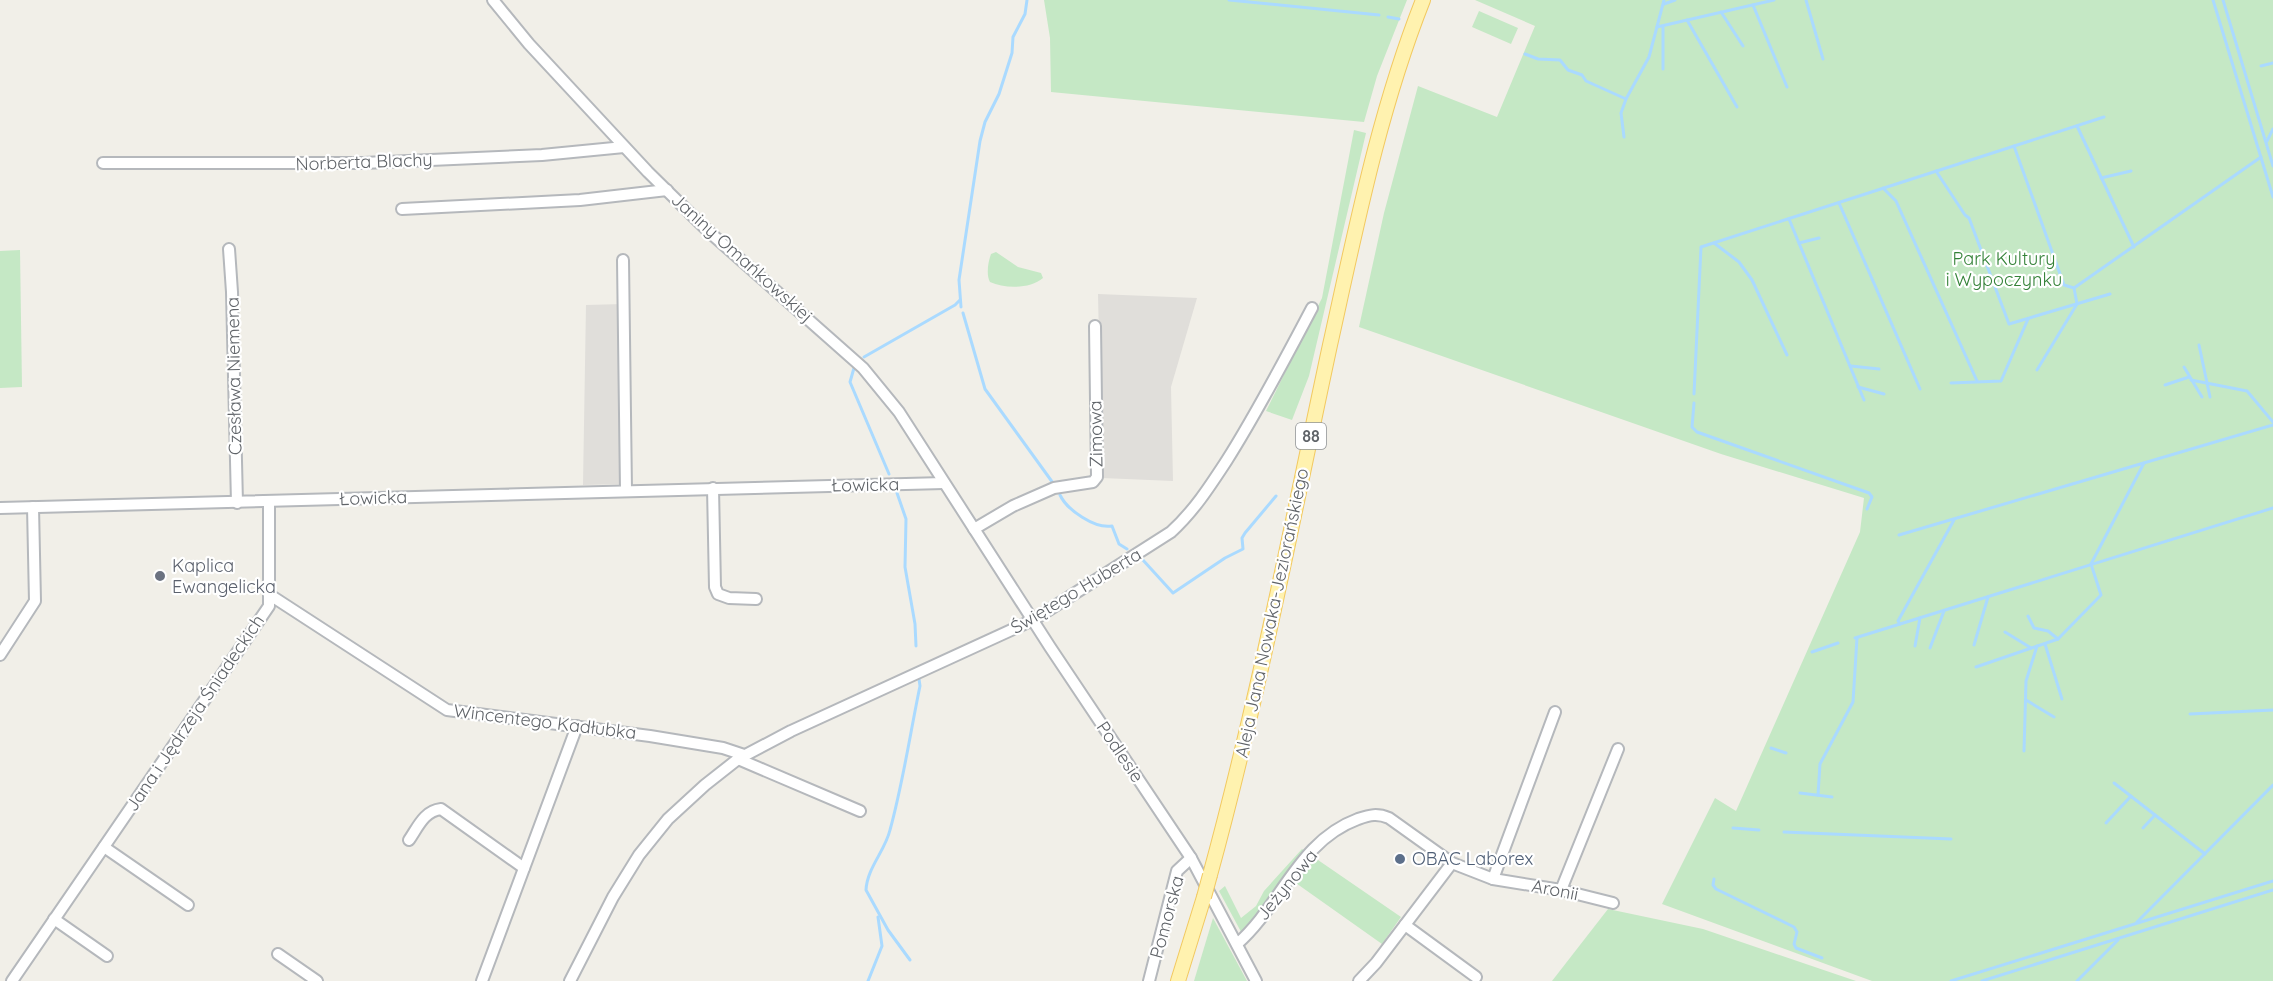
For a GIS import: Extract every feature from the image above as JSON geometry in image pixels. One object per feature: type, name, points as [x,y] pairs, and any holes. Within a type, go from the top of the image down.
[{"type":"main road","name":"Aleja Jana Nowaka-Jeziorańskiego","points":[[1178,981],[1204,897],[1237,773],[1358,218],[1392,88],[1423,0]]},
{"type":"street","name":"Janiny Omańkowskiej","points":[[493,0],[529,44],[624,147],[707,230],[863,368],[899,412],[974,528]]},
{"type":"street","name":"Norberta Blachy","points":[[103,163],[363,163],[542,155],[624,147]]},
{"type":"street","points":[[402,209],[580,200],[667,190]]},
{"type":"street","name":"Czesława Niemena","points":[[229,249],[237,503]]},
{"type":"street","points":[[623,260],[626,491]]},
{"type":"street","name":"Świętego Huberta","points":[[570,981],[613,897],[639,855],[668,819],[705,785],[741,757],[799,727],[1033,620],[1171,532],[1189,516],[1250,424],[1312,308]]},
{"type":"street","name":"Zimowa","points":[[974,528],[1032,497],[1054,488],[1093,482],[1097,477],[1095,326]]},
{"type":"street","name":"Łowicka","points":[[0,508],[944,483]]},
{"type":"street","points":[[713,488],[718,594],[729,598],[756,598]]},
{"type":"street","name":"Jana i Jędrzeja Śniadeckich","points":[[12,981],[268,606],[270,595],[269,502]]},
{"type":"street","points":[[0,655],[35,601],[33,507]]},
{"type":"street","name":"Podlesie","points":[[974,528],[1191,858],[1256,981]]},
{"type":"street","name":"Wincentego Kadłubka","points":[[270,595],[447,710],[681,741],[723,748],[741,757]]},
{"type":"street","points":[[1492,879],[1555,712]]},
{"type":"street","points":[[482,981],[577,726]]},
{"type":"street","points":[[1561,890],[1618,749]]},
{"type":"street","points":[[741,757],[860,811]]},
{"type":"street","points":[[410,840],[426,815],[432,810],[441,809],[524,868]]},
{"type":"street","name":"Aronii","points":[[1372,814],[1380,814],[1389,818],[1452,863],[1492,879],[1561,890],[1613,903]]},
{"type":"street","name":"Jeżynowa","points":[[1237,944],[1252,928],[1300,863],[1348,823],[1372,814]]},
{"type":"street","points":[[104,847],[189,905]]},
{"type":"street","name":"Pomorska","points":[[1149,981],[1177,871],[1191,858]]},
{"type":"street","points":[[1359,981],[1376,963],[1452,863]]},
{"type":"street","points":[[54,919],[107,957]]},
{"type":"street","points":[[1405,925],[1476,977]]},
{"type":"street","points":[[278,954],[317,981]]},
{"type":"shaded area","points":[[1098,294],[1197,298],[1171,387],[1173,481],[1102,478]]},
{"type":"shaded area","points":[[623,304],[623,484],[583,485],[586,305]]},
{"type":"green space","points":[[1044,0],[1407,0],[1377,76],[1364,122],[1051,92],[1050,38]]},
{"type":"green space","name":"Park Kultury i Wypoczynku","points":[[1475,0],[2273,0],[2273,981],[1872,981],[1662,904],[1715,798],[1736,811],[1860,532],[1864,498],[1721,454],[1359,327],[1384,213],[1418,86],[1497,117],[1535,26]]},
{"type":"green space","points":[[1479,11],[1518,28],[1511,44],[1472,27]]},
{"type":"green space","points":[[1354,130],[1366,133],[1309,376],[1292,420],[1266,411],[1322,298]]},
{"type":"green space","points":[[20,250],[22,387],[0,388],[0,251]]},
{"type":"green space","points":[[996,252],[1018,267],[1041,273],[1043,278],[1038,282],[1017,287],[990,282],[989,261],[991,254]]},
{"type":"green space","points":[[1302,849],[1401,917],[1382,944],[1293,881],[1246,941],[1219,891],[1225,886],[1241,918],[1256,906],[1264,891]]},
{"type":"green space","points":[[1608,909],[1703,929],[1856,981],[1552,981]]},
{"type":"green space","points":[[1213,918],[1247,981],[1194,981]]},
{"type":"waterway","points":[[961,307],[959,280],[980,141],[985,122],[999,94],[1012,53],[1013,37],[1025,14],[1027,0]]},
{"type":"waterway","points":[[1229,0],[1379,15]]},
{"type":"waterway","points":[[1624,137],[1621,113],[1649,57],[1664,0]]},
{"type":"waterway","points":[[1664,4],[1675,0]]},
{"type":"waterway","points":[[1657,27],[1774,0]]},
{"type":"waterway","points":[[1806,0],[1823,59]]},
{"type":"waterway","points":[[2213,0],[2273,197]]},
{"type":"waterway","points":[[2223,0],[2273,166]]},
{"type":"waterway","points":[[1753,5],[1787,87]]},
{"type":"waterway","points":[[1721,12],[1743,46]]},
{"type":"waterway","points":[[1388,17],[1399,19]]},
{"type":"waterway","points":[[1687,20],[1737,107]]},
{"type":"waterway","points":[[1663,26],[1663,69]]},
{"type":"waterway","points":[[1525,54],[1538,59],[1560,60],[1568,70],[1582,75],[1586,81],[1626,99]]},
{"type":"waterway","points":[[2261,66],[2273,63]]},
{"type":"waterway","points":[[1694,394],[1701,247],[2104,117]]},
{"type":"waterway","points":[[2077,126],[2134,247]]},
{"type":"waterway","points":[[2267,141],[2273,129]]},
{"type":"waterway","points":[[2014,146],[2064,285],[2074,288],[2077,304],[2037,370]]},
{"type":"waterway","points":[[2074,288],[2261,157]]},
{"type":"waterway","points":[[1936,171],[1969,218],[2009,324],[2110,294]]},
{"type":"waterway","points":[[2101,178],[2131,171]]},
{"type":"waterway","points":[[1883,188],[1896,201],[1977,381]]},
{"type":"waterway","points":[[1839,203],[1920,389]]},
{"type":"waterway","points":[[1789,219],[1864,400]]},
{"type":"waterway","points":[[1799,243],[1819,238]]},
{"type":"waterway","points":[[1714,243],[1739,262],[1752,280],[1787,355]]},
{"type":"waterway","points":[[864,357],[960,300]]},
{"type":"waterway","points":[[963,313],[985,389],[1053,483]]},
{"type":"waterway","points":[[1951,383],[2001,381],[2028,319]]},
{"type":"waterway","points":[[2199,345],[2210,397]]},
{"type":"waterway","points":[[1851,366],[1879,369]]},
{"type":"waterway","points":[[2184,367],[2202,397]]},
{"type":"waterway","points":[[854,368],[850,382],[889,474]]},
{"type":"waterway","points":[[2165,385],[2189,377]]},
{"type":"waterway","points":[[2191,380],[2247,391],[2273,422]]},
{"type":"waterway","points":[[1858,387],[1884,394]]},
{"type":"waterway","points":[[1694,403],[1692,427],[1697,432],[1869,493],[1872,497],[1867,509]]},
{"type":"waterway","points":[[1899,535],[2273,425]]},
{"type":"waterway","points":[[1976,667],[2058,639],[2101,595],[2091,564],[2144,463]]},
{"type":"waterway","points":[[897,493],[906,519],[905,567],[915,624],[916,646]]},
{"type":"waterway","points":[[1060,495],[1069,507],[1082,517],[1098,525],[1112,526],[1119,544],[1127,549]]},
{"type":"waterway","points":[[1142,559],[1173,593],[1225,558],[1243,549],[1242,538],[1245,533],[1276,496]]},
{"type":"waterway","points":[[1855,638],[2273,508]]},
{"type":"waterway","points":[[1900,624],[1898,621],[1954,520]]},
{"type":"waterway","points":[[1974,645],[1988,597]]},
{"type":"waterway","points":[[1930,648],[1944,611]]},
{"type":"waterway","points":[[2028,616],[2034,628],[2048,631],[2058,639]]},
{"type":"waterway","points":[[1915,646],[1920,618]]},
{"type":"waterway","points":[[2005,632],[2031,648]]},
{"type":"waterway","points":[[1818,795],[1820,764],[1853,702],[1857,638]]},
{"type":"waterway","points":[[1812,652],[1838,643]]},
{"type":"waterway","points":[[2045,644],[2062,699]]},
{"type":"waterway","points":[[2024,751],[2026,681],[2037,646]]},
{"type":"waterway","points":[[910,960],[888,930],[866,890],[869,874],[888,838],[895,812],[920,686],[919,679]]},
{"type":"waterway","points":[[2026,700],[2054,717]]},
{"type":"waterway","points":[[2190,714],[2273,710]]},
{"type":"waterway","points":[[1771,748],[1786,753]]},
{"type":"waterway","points":[[2114,783],[2205,854]]},
{"type":"waterway","points":[[2137,922],[2273,785]]},
{"type":"waterway","points":[[1800,793],[1832,797]]},
{"type":"waterway","points":[[2106,823],[2131,796]]},
{"type":"waterway","points":[[2143,828],[2155,815]]},
{"type":"waterway","points":[[1733,828],[1759,830]]},
{"type":"waterway","points":[[1784,832],[1951,839]]},
{"type":"waterway","points":[[1714,879],[1713,885],[1716,889],[1794,927],[1797,932],[1794,944],[1796,948],[1822,958]]},
{"type":"waterway","points":[[1951,981],[2273,881]]},
{"type":"waterway","points":[[1982,981],[2273,890]]},
{"type":"waterway","points":[[868,981],[882,946],[878,917]]},
{"type":"waterway","points":[[2077,981],[2118,940]]},
{"type":"place","name":"Kaplica Ewangelicka","points":[[160,576]]},
{"type":"place","name":"OBAC Laborex","points":[[1400,859]]}]
